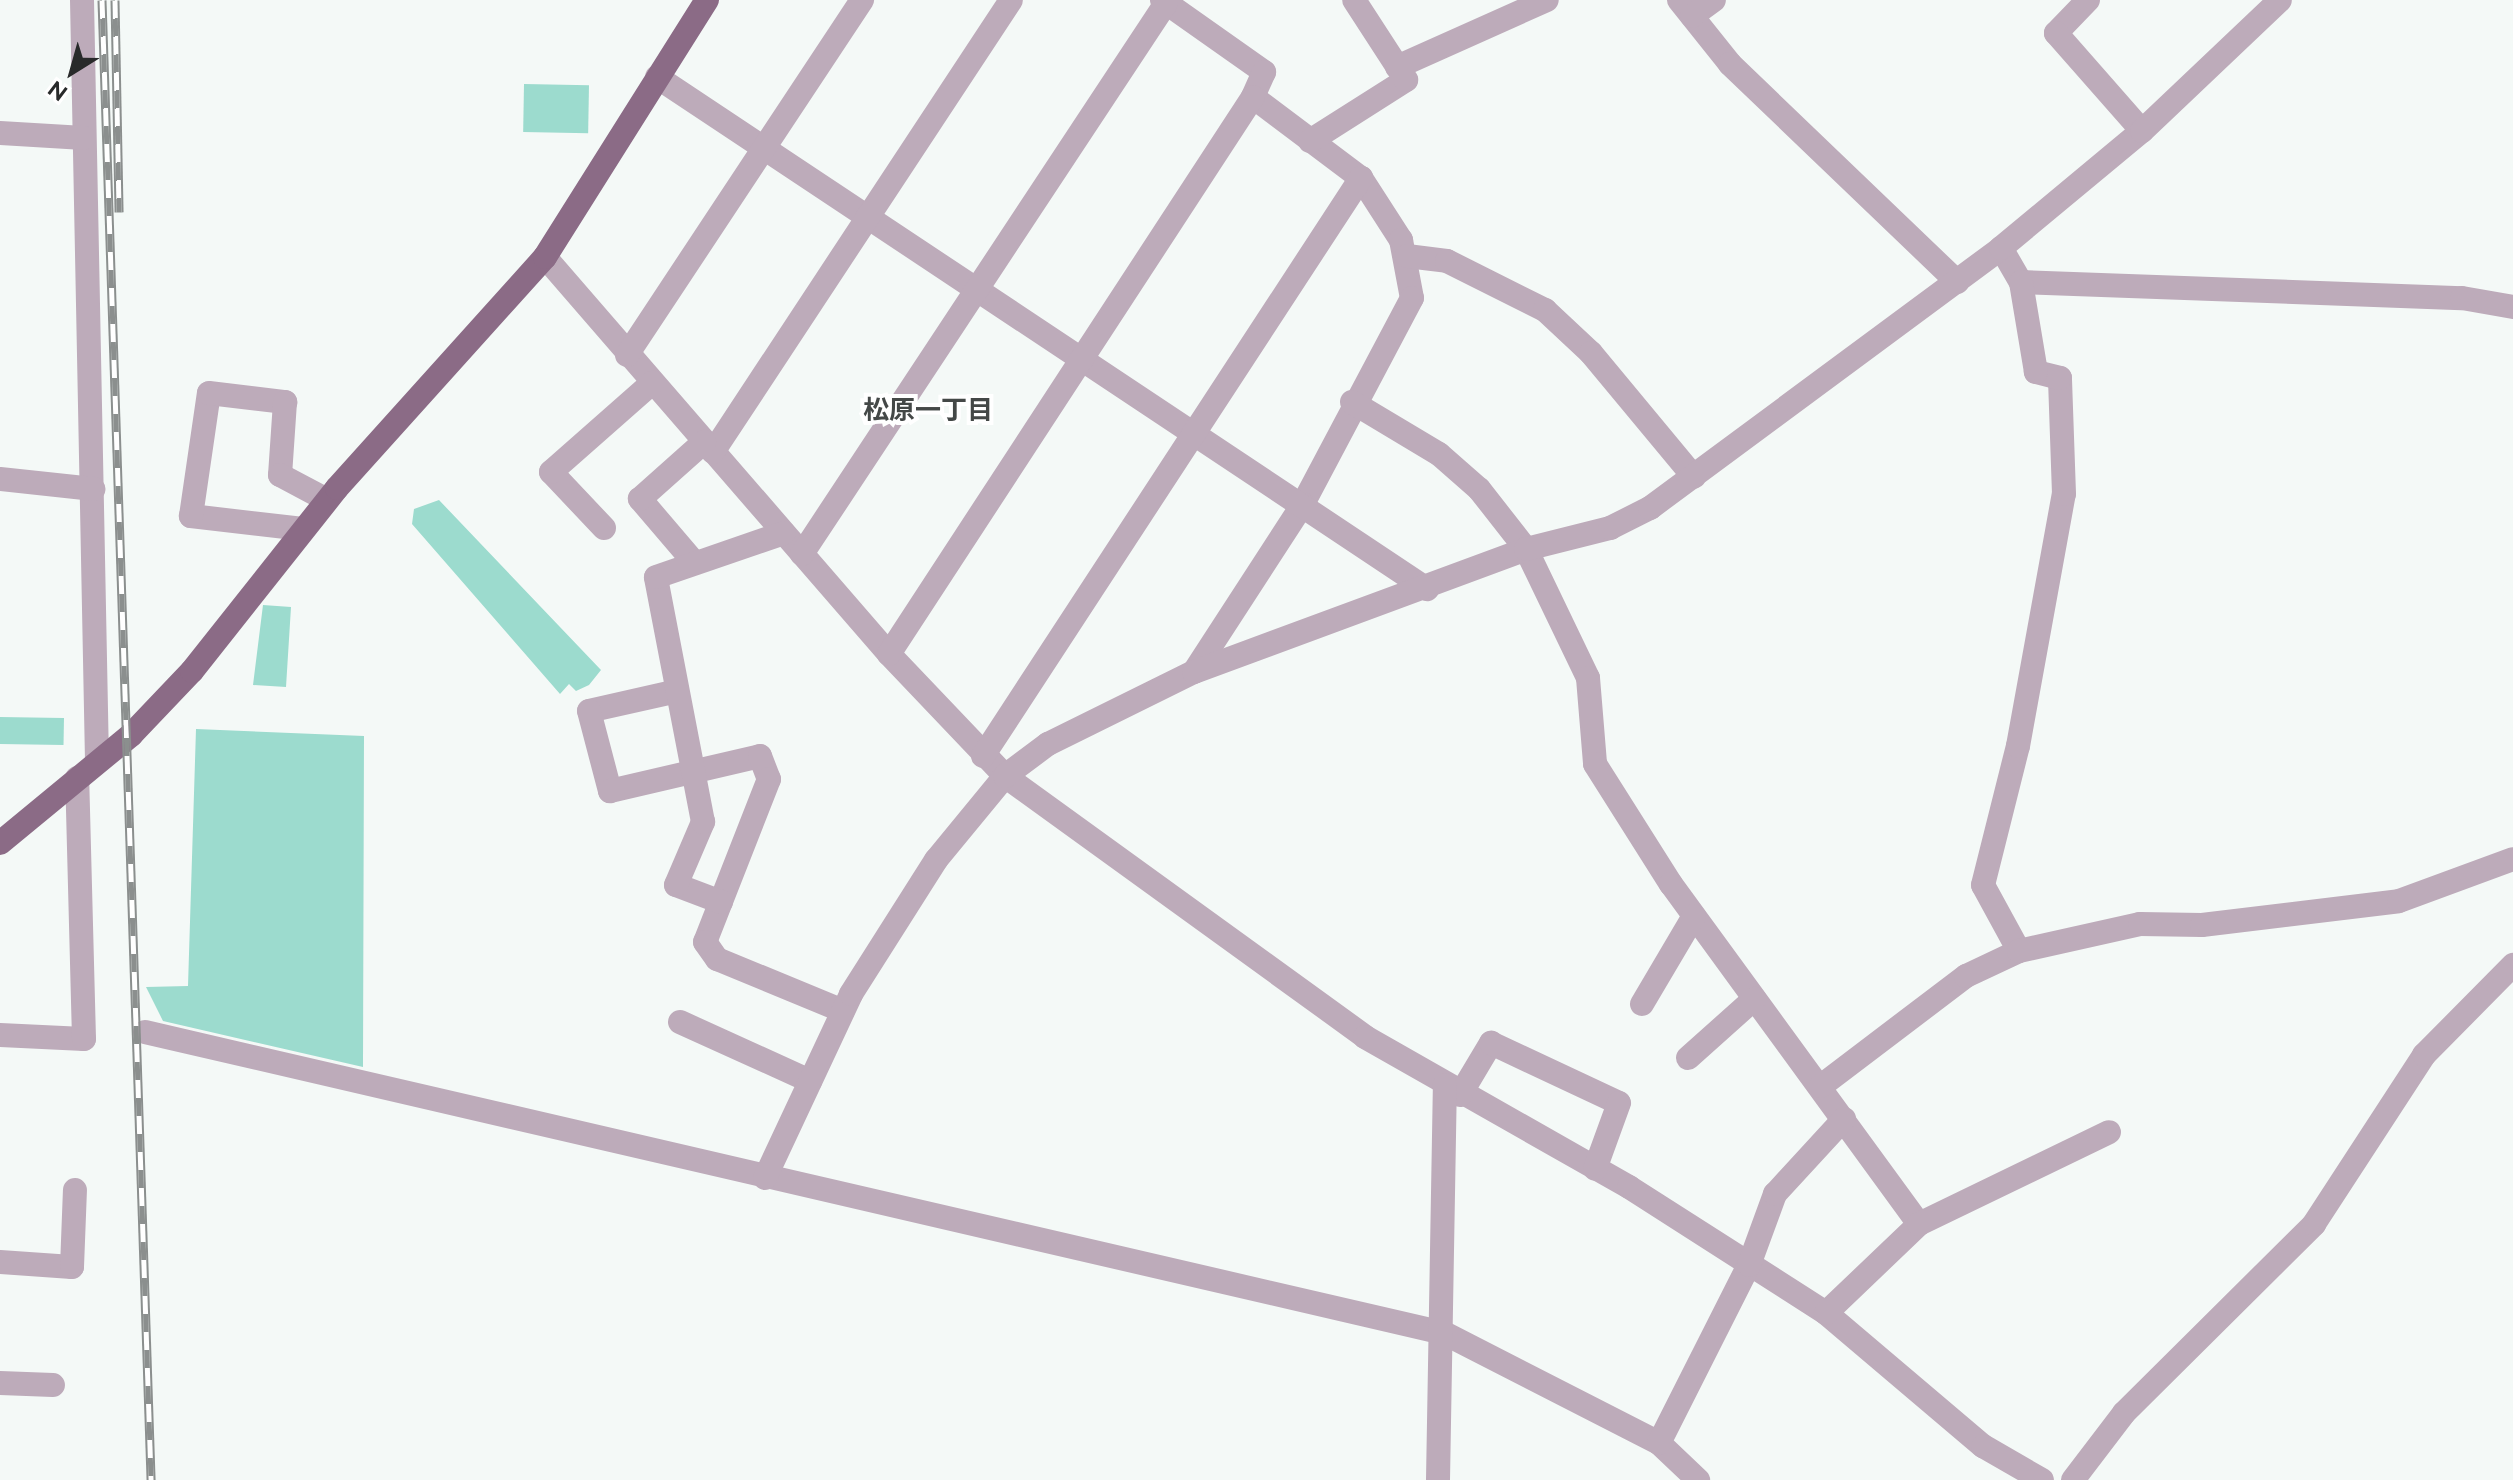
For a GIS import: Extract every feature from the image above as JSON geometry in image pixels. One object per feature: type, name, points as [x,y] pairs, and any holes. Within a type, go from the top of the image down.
[{"type":"main road","points":[[0,843],[97,762],[192,671],[327,500],[545,257],[707,0]]},
{"type":"street","points":[[82,0],[97,762]]},
{"type":"street","points":[[627,355],[862,0]]},
{"type":"street","points":[[693,561],[640,499],[708,447],[869,217],[1011,0]]},
{"type":"street","points":[[1310,141],[1406,80],[1354,0]]},
{"type":"street","points":[[1397,67],[1547,0]]},
{"type":"street","points":[[1714,0],[1685,8],[1730,64],[1957,282]]},
{"type":"street","points":[[2088,0],[2056,33],[2142,131]]},
{"type":"street","points":[[765,1178],[843,1011],[936,860],[1005,776],[1048,744],[1194,672],[1427,589],[1526,549],[1610,528],[1694,477],[2001,248],[2142,131],[2280,0]]},
{"type":"street","points":[[802,554],[1164,2],[1264,72],[1253,97],[889,654]]},
{"type":"street","points":[[657,77],[1197,431],[1427,589]]},
{"type":"street","points":[[1194,672],[1303,504],[1352,402],[1412,298],[1407,256],[1361,178],[1253,97]]},
{"type":"street","points":[[0,133],[84,138]]},
{"type":"street","points":[[983,756],[1361,178]]},
{"type":"street","points":[[2001,248],[2021,282],[2036,372],[2060,378],[2064,494],[2018,746],[1983,885],[2019,951]]},
{"type":"street","points":[[1407,256],[1447,261],[1545,310],[1591,353],[1694,477]]},
{"type":"street","points":[[545,257],[889,654],[1005,776],[1365,1037],[1452,1090],[1595,1169],[1826,1313],[1983,1446],[2042,1480]]},
{"type":"street","points":[[2021,282],[2462,298],[2513,307]]},
{"type":"street","points":[[604,528],[551,472],[652,383]]},
{"type":"street","points":[[303,529],[191,516],[209,393],[285,402],[280,475],[327,500]]},
{"type":"street","points":[[1352,402],[1439,454],[1479,489],[1526,549],[1588,678],[1595,764],[1694,916],[1919,1224]]},
{"type":"street","points":[[0,479],[93,489]]},
{"type":"street","points":[[721,902],[676,885],[703,822],[673,692],[656,577],[693,561],[784,533]]},
{"type":"street","points":[[673,692],[589,711],[610,791],[760,756],[769,779],[705,942],[717,959],[843,1011]]},
{"type":"street","points":[[0,1035],[84,1039],[77,778]]},
{"type":"street","points":[[1821,1086],[1966,976],[2019,951],[2140,924],[2202,925],[2399,901],[2513,859]]},
{"type":"street","points":[[1642,1004],[1694,916]]},
{"type":"street","points":[[2073,1480],[2124,1413],[2314,1224],[2424,1055],[2513,965]]},
{"type":"street","points":[[1688,1058],[1754,999]]},
{"type":"street","points":[[680,1022],[810,1081]]},
{"type":"street","points":[[145,1032],[1444,1333],[1659,1443],[1674,1472],[1698,1480]]},
{"type":"street","points":[[1438,1480],[1452,1090],[1491,1043],[1619,1103],[1595,1169]]},
{"type":"street","points":[[1659,1443],[1749,1265],[1775,1194],[1844,1119]]},
{"type":"street","points":[[1826,1313],[1919,1224],[2109,1132]]},
{"type":"street","points":[[0,1262],[72,1267],[75,1190]]},
{"type":"street","points":[[0,1383],[53,1385]]},
{"type":"building","points":[[524,84],[589,85],[588,133],[523,132]]},
{"type":"building","points":[[439,500],[601,670],[589,685],[576,691],[569,684],[560,694],[412,524],[414,509]]},
{"type":"building","points":[[263,605],[291,607],[286,687],[253,685]]},
{"type":"building","points":[[0,717],[64,718],[64,745],[0,744]]},
{"type":"building","points":[[196,729],[364,736],[363,1067],[163,1021],[146,987],[188,986]]},
{"type":"railway","points":[[102,0],[151,1480]]},
{"type":"railway","points":[[115,0],[119,212]]},
{"type":"district","name":"松原一丁目","points":[[928,411]]}]
